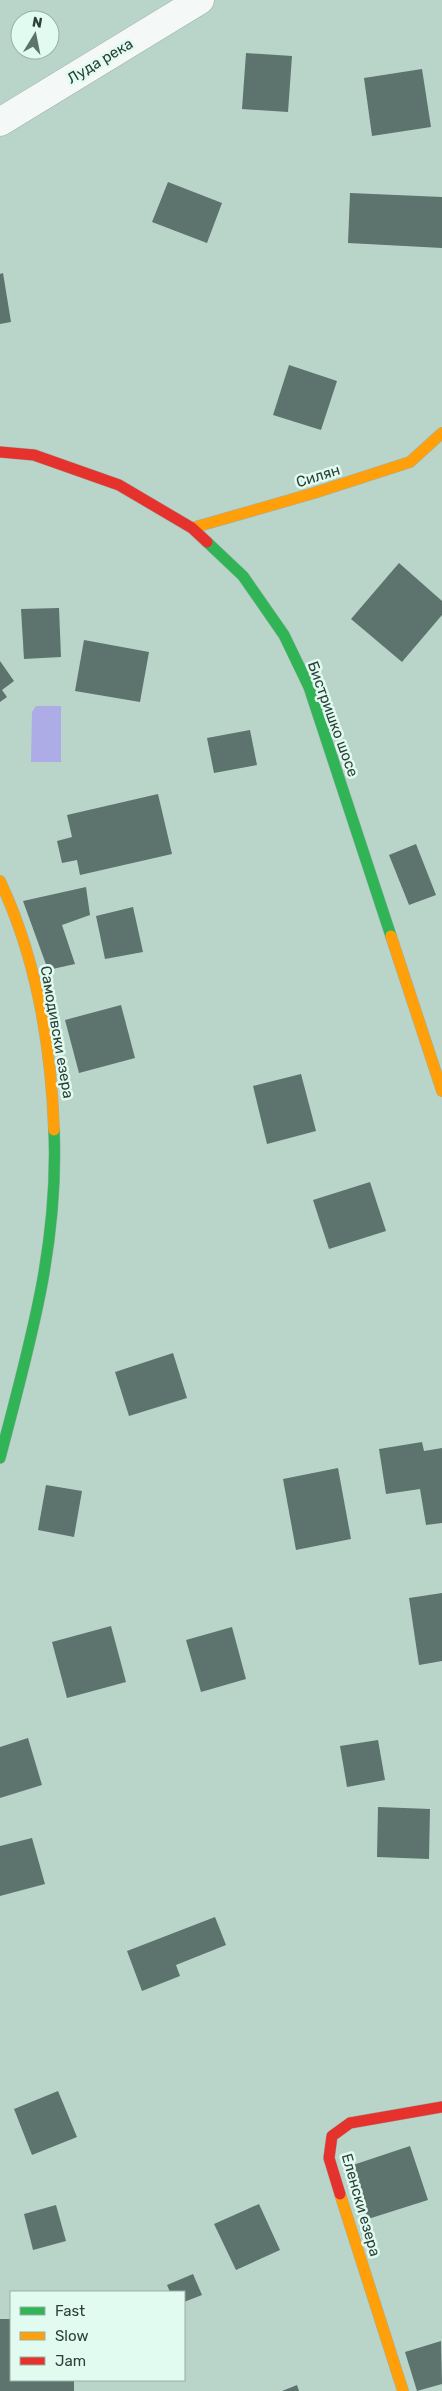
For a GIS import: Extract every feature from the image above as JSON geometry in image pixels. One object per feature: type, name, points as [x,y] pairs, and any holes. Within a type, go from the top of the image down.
[{"type":"street","name":"Луда река","points":[[0,122],[200,0]]},
{"type":"street","name":"Силян","points":[[192,528],[314,493],[410,462],[442,433]]},
{"type":"street","name":"Бистришко шосе","points":[[0,452],[34,455],[119,485],[192,528],[243,576],[284,635],[309,687],[442,1091]]},
{"type":"street","name":"Самодивски езера","points":[[0,881],[28,956],[43,1022],[54,1094],[57,1168],[52,1231],[42,1294],[0,1458]]},
{"type":"street","name":"Еленски езера","points":[[403,2391],[329,2158],[332,2136],[350,2124],[442,2107]]},
{"type":"water","points":[[36,706],[61,706],[61,762],[31,762],[32,712]]},
{"type":"building","points":[[246,53],[292,56],[288,112],[242,109]]},
{"type":"building","points":[[422,69],[431,127],[372,136],[364,78]]},
{"type":"building","points":[[168,182],[222,203],[207,243],[152,222]]},
{"type":"building","points":[[350,193],[442,197],[442,248],[348,243]]},
{"type":"building","points":[[3,273],[11,322],[0,324],[0,274]]},
{"type":"building","points":[[289,365],[337,381],[321,430],[273,415]]},
{"type":"building","points":[[399,563],[442,601],[442,615],[402,662],[351,619]]},
{"type":"building","points":[[59,608],[61,657],[24,659],[21,609]]},
{"type":"building","points":[[84,640],[149,652],[140,702],[75,691]]},
{"type":"building","points":[[0,661],[14,681],[2,690],[7,697],[0,702]]},
{"type":"building","points":[[250,730],[257,765],[214,773],[207,738]]},
{"type":"building","points":[[158,794],[172,854],[80,875],[77,860],[62,863],[57,841],[72,837],[67,815]]},
{"type":"building","points":[[416,844],[436,895],[409,905],[389,855]]},
{"type":"building","points":[[86,887],[90,915],[62,925],[75,964],[48,970],[23,901]]},
{"type":"building","points":[[133,907],[143,952],[105,959],[96,916]]},
{"type":"building","points":[[121,1005],[135,1058],[79,1073],[65,1020]]},
{"type":"building","points":[[301,1074],[316,1131],[267,1144],[253,1086]]},
{"type":"building","points":[[370,1182],[386,1231],[329,1249],[313,1200]]},
{"type":"building","points":[[173,1353],[187,1398],[129,1416],[115,1372]]},
{"type":"building","points":[[422,1442],[424,1451],[442,1448],[442,1523],[426,1525],[420,1489],[386,1494],[379,1449]]},
{"type":"building","points":[[338,1468],[351,1539],[296,1550],[283,1479]]},
{"type":"building","points":[[46,1485],[82,1491],[74,1537],[38,1530]]},
{"type":"building","points":[[442,1593],[442,1661],[419,1665],[409,1598]]},
{"type":"building","points":[[111,1626],[126,1682],[67,1698],[52,1642]]},
{"type":"building","points":[[232,1627],[246,1679],[201,1692],[186,1640]]},
{"type":"building","points":[[28,1738],[42,1785],[0,1798],[0,1747]]},
{"type":"building","points":[[378,1740],[385,1780],[347,1787],[340,1746]]},
{"type":"building","points":[[378,1807],[430,1809],[429,1859],[377,1857]]},
{"type":"building","points":[[32,1838],[45,1884],[0,1896],[0,1846]]},
{"type":"building","points":[[215,1917],[226,1945],[176,1965],[180,1976],[142,1991],[127,1951]]},
{"type":"building","points":[[58,2091],[77,2137],[32,2155],[14,2109]]},
{"type":"building","points":[[410,2146],[428,2200],[368,2219],[350,2166]]},
{"type":"building","points":[[259,2204],[280,2250],[236,2270],[214,2224]]},
{"type":"building","points":[[56,2205],[66,2241],[33,2250],[24,2214]]},
{"type":"building","points":[[193,2274],[202,2295],[185,2302],[185,2291],[170,2291],[167,2285]]},
{"type":"building","points":[[0,2319],[10,2319],[10,2381],[74,2381],[74,2391],[0,2391]]},
{"type":"building","points":[[441,2341],[442,2384],[417,2391],[405,2352]]},
{"type":"building","points":[[297,2385],[299,2391],[282,2391]]},
{"type":"traffic: fast","points":[[207,542],[243,576],[284,635],[309,687],[391,936]]},
{"type":"traffic: fast","points":[[0,1458],[31,1336],[47,1256],[52,1215],[54,1130]]},
{"type":"traffic: slow","points":[[192,528],[314,493],[410,462],[442,433]]},
{"type":"traffic: slow","points":[[0,881],[13,910],[23,940],[39,1002],[49,1066],[54,1130]]},
{"type":"traffic: slow","points":[[391,936],[442,1091]]},
{"type":"traffic: slow","points":[[340,2194],[403,2391]]},
{"type":"traffic: jam","points":[[0,452],[34,455],[119,485],[192,528],[207,542]]},
{"type":"traffic: jam","points":[[340,2194],[329,2158],[332,2136],[350,2123],[442,2107]]}]
